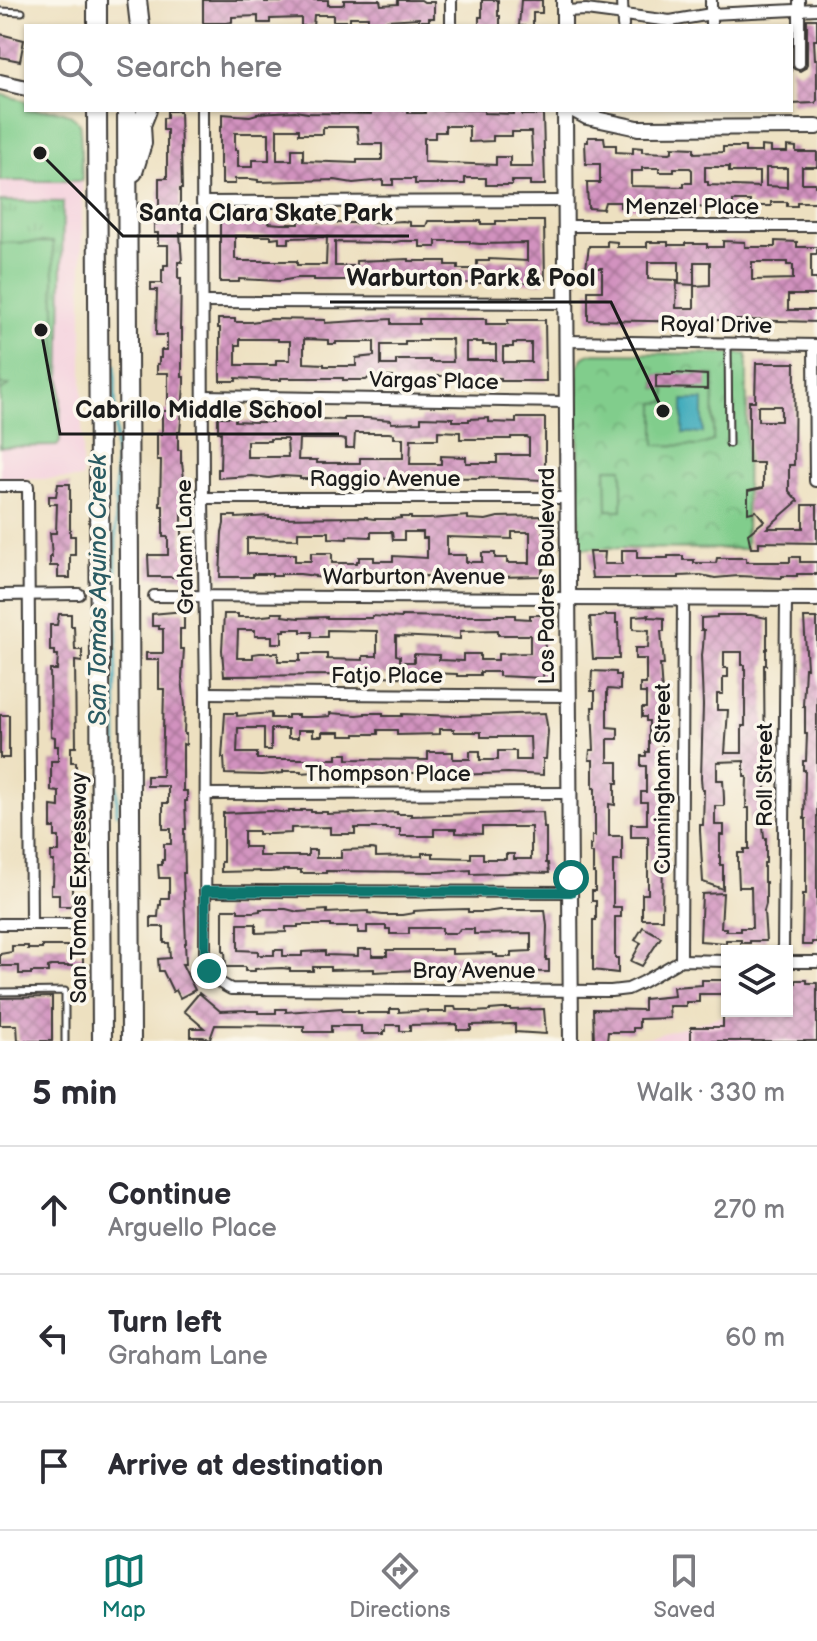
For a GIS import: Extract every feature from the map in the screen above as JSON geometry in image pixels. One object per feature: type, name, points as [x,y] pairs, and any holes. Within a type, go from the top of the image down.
[{"type":"highway","points":[[97,0],[97,24]]},
{"type":"highway","points":[[126,0],[126,24]]},
{"type":"highway","points":[[137,0],[140,24]]},
{"type":"highway","name":"San Tomas Expressway","points":[[97,112],[102,1041]]},
{"type":"highway","points":[[127,112],[131,1041]]},
{"type":"highway","points":[[128,190],[142,143],[141,125],[146,112]]},
{"type":"street","points":[[451,0],[451,24]]},
{"type":"street","points":[[622,0],[623,20]]},
{"type":"street","points":[[711,0],[711,24]]},
{"type":"street","points":[[564,12],[586,10],[623,20],[670,21],[799,4],[817,9]]},
{"type":"street","points":[[799,4],[799,63]]},
{"type":"street","points":[[0,82],[24,88]]},
{"type":"street","name":"Graham Lane","points":[[202,112],[205,960],[216,981]]},
{"type":"street","name":"Los Padres Boulevard","points":[[565,112],[571,1041]]},
{"type":"street","points":[[578,112],[587,117],[638,128],[817,127]]},
{"type":"street","points":[[202,202],[567,201]]},
{"type":"street","name":"Menzel Place","points":[[567,226],[817,226]]},
{"type":"street","points":[[203,302],[567,303]]},
{"type":"street","name":"Royal Drive","points":[[566,341],[816,345]]},
{"type":"street","points":[[816,345],[816,481]]},
{"type":"street","name":"Vargas Place","points":[[203,396],[567,402]]},
{"type":"street","points":[[0,486],[28,486],[31,924]]},
{"type":"street","name":"Raggio Avenue","points":[[203,498],[567,498]]},
{"type":"street","points":[[0,595],[79,594]]},
{"type":"street","name":"Warburton Avenue","points":[[154,596],[817,599]]},
{"type":"street","name":"Cunningham Street","points":[[681,960],[683,598]]},
{"type":"street","name":"Roll Street","points":[[783,945],[786,598]]},
{"type":"street","name":"Fatjo Place","points":[[206,693],[568,696]]},
{"type":"street","name":"Thompson Place","points":[[206,794],[569,793]]},
{"type":"street","points":[[205,891],[571,892]]},
{"type":"street","points":[[0,924],[72,924]]},
{"type":"street","points":[[681,960],[721,961]]},
{"type":"street","name":"Bray Avenue","points":[[216,981],[231,989],[611,991],[628,989],[681,960]]},
{"type":"street","points":[[793,962],[817,962]]},
{"type":"lane","points":[[0,11],[22,12]]},
{"type":"lane","points":[[728,344],[729,444]]},
{"type":"lane","points":[[0,992],[65,991],[65,1041]]},
{"type":"shaded area","points":[[0,181],[82,181],[82,479],[0,479]]},
{"type":"shaded area","points":[[817,1012],[817,1041],[594,1041],[650,1037],[721,1016],[793,1017],[793,1013]]},
{"type":"green space","points":[[0,94],[24,100],[24,112],[63,112],[80,125],[82,181],[0,181]]},
{"type":"green space","points":[[0,201],[63,202],[60,404],[18,446],[0,447]]},
{"type":"green space","points":[[53,242],[57,379],[61,380],[60,442],[57,446],[0,447],[0,392],[9,385],[0,385],[0,243]]},
{"type":"green space","points":[[595,353],[747,354],[746,549],[579,548],[578,368],[584,358]]},
{"type":"green space","points":[[656,375],[714,375],[713,441],[698,446],[655,445],[655,403],[666,402],[666,389],[656,388]]},
{"type":"green space","points":[[606,468],[622,468],[622,510],[607,510]]},
{"type":"water","points":[[683,400],[703,400],[703,433],[683,433]]},
{"type":"building","points":[[203,0],[328,0],[328,5],[342,5],[344,0],[380,0],[381,5],[398,4],[398,0],[434,2],[434,18],[429,18],[429,21],[419,21],[419,18],[368,24],[368,17],[333,21],[333,15],[314,15],[313,24],[301,24],[301,18],[270,19],[270,23],[258,23],[258,16],[232,17],[232,22],[227,23],[203,23]]},
{"type":"building","points":[[482,0],[498,0],[500,24],[479,24],[479,17],[482,17]]},
{"type":"building","points":[[521,0],[542,0],[542,13],[533,13],[533,24],[519,24]]},
{"type":"building","points":[[807,19],[817,19],[817,40],[814,40],[817,101],[793,104],[793,68],[800,71],[807,64]]},
{"type":"building","points":[[0,34],[24,40],[20,61],[0,57]]},
{"type":"building","points":[[167,112],[180,112],[180,223],[184,223],[184,233],[180,233],[182,262],[178,262],[178,278],[181,278],[180,329],[184,386],[178,450],[181,450],[184,478],[182,534],[187,577],[149,577],[148,555],[168,555],[168,537],[163,537],[163,506],[160,506],[161,460],[157,460],[157,434],[162,434],[162,411],[168,411],[168,373],[157,373],[157,364],[161,350],[167,350],[167,335],[156,335],[157,290],[151,290],[151,283],[162,283],[162,270],[164,265],[168,265],[168,245],[158,245],[158,233],[154,233],[154,224],[159,224],[159,178],[167,178],[167,130],[163,130],[163,118],[167,118]]},
{"type":"building","points":[[522,112],[522,115],[543,115],[545,185],[512,181],[512,185],[486,185],[486,178],[465,178],[465,184],[415,184],[415,179],[393,179],[393,185],[383,185],[383,180],[353,183],[235,179],[235,184],[222,184],[222,114]],"holes":[[[445,126],[469,126],[469,142],[493,141],[493,136],[512,136],[512,132],[531,132],[533,167],[510,167],[510,157],[496,157],[496,165],[424,162],[424,138],[435,138],[435,132],[445,132]],[[323,127],[357,127],[359,144],[382,144],[382,160],[357,160],[357,163],[303,161],[303,149],[292,149],[292,160],[277,160],[277,129],[299,129],[299,134],[323,134]],[[235,133],[269,133],[269,160],[253,160],[253,167],[238,167]]]},
{"type":"building","points":[[588,137],[604,137],[605,145],[616,145],[616,152],[633,153],[633,147],[642,148],[642,152],[670,153],[672,147],[694,148],[694,153],[723,152],[723,147],[745,147],[745,152],[761,152],[761,146],[771,147],[771,152],[787,152],[787,146],[796,147],[796,152],[817,152],[817,167],[802,167],[802,183],[815,183],[817,202],[797,202],[797,206],[787,206],[787,202],[771,202],[771,206],[750,206],[750,201],[733,201],[728,207],[707,208],[697,207],[697,202],[668,201],[668,206],[659,206],[659,202],[643,202],[642,208],[632,208],[620,207],[620,202],[605,202],[603,209],[588,208],[587,183],[600,183],[600,164],[586,164],[585,142],[588,142]],"holes":[[[705,167],[729,167],[729,172],[759,172],[759,187],[708,185],[705,182]],[[642,168],[659,168],[659,172],[690,168],[692,183],[684,183],[684,187],[631,186],[631,171],[642,171]],[[766,168],[787,168],[787,187],[766,186]]]},
{"type":"building","points":[[220,218],[281,224],[299,224],[299,220],[339,223],[356,223],[356,220],[372,223],[403,221],[410,222],[410,226],[426,226],[428,221],[496,224],[496,221],[544,221],[545,283],[506,283],[506,279],[487,279],[487,283],[429,280],[429,283],[415,283],[415,279],[383,282],[383,279],[314,278],[220,282]],"holes":[[[235,236],[279,237],[279,243],[289,243],[289,238],[327,237],[326,265],[297,265],[297,261],[239,261],[235,259]],[[420,241],[420,247],[436,247],[436,241],[527,243],[527,261],[489,259],[477,261],[477,269],[458,269],[458,265],[446,265],[446,261],[409,259],[356,261],[356,266],[335,266],[335,242]]]},
{"type":"building","points":[[607,241],[617,242],[617,247],[647,247],[647,242],[668,242],[668,245],[694,243],[723,247],[723,241],[745,242],[745,247],[775,247],[775,241],[797,242],[797,247],[817,247],[817,254],[811,254],[811,279],[817,279],[817,295],[788,295],[788,310],[817,310],[817,322],[588,320],[588,291],[602,291],[602,268],[586,268],[589,246],[607,246]],"holes":[[[648,262],[679,262],[679,284],[694,285],[694,262],[710,262],[710,285],[694,286],[694,308],[676,308],[677,280],[648,279]],[[752,262],[787,262],[787,265],[793,265],[793,279],[752,280]]]},
{"type":"building","points":[[218,319],[235,319],[235,322],[325,320],[325,323],[391,319],[391,324],[419,324],[419,319],[486,319],[486,324],[508,324],[508,320],[545,320],[546,381],[485,378],[485,382],[455,381],[455,376],[438,376],[438,381],[393,381],[393,377],[370,377],[366,380],[236,378],[236,381],[220,381]],"holes":[[[240,339],[290,341],[290,360],[276,360],[276,365],[236,365],[236,345],[240,345]],[[304,339],[328,340],[328,344],[374,342],[374,356],[356,358],[356,366],[304,363]],[[452,339],[453,362],[396,360],[396,365],[381,365],[381,345]],[[466,342],[496,345],[496,360],[466,360]],[[513,343],[531,343],[531,362],[503,362],[503,347],[513,347]]]},
{"type":"building","points":[[756,363],[795,363],[794,465],[789,465],[789,491],[798,501],[767,528],[803,528],[803,505],[817,505],[817,543],[759,542],[759,548],[751,548],[748,534],[764,521],[756,511],[748,513],[748,491],[763,488],[763,463],[749,463],[749,401],[755,401]],"holes":[[[758,406],[781,406],[781,421],[758,421]]]},
{"type":"building","points":[[656,375],[707,375],[707,389],[656,388]]},
{"type":"building","points":[[218,417],[256,422],[272,422],[272,417],[366,418],[391,420],[391,423],[421,422],[421,417],[453,418],[453,421],[489,418],[489,422],[516,423],[516,418],[545,418],[545,464],[543,480],[479,477],[357,479],[343,476],[309,479],[282,476],[218,478],[221,432],[218,432]],"holes":[[[438,431],[460,432],[460,439],[527,437],[529,455],[497,455],[497,463],[466,463],[466,457],[441,456],[441,464],[410,464],[411,439],[438,439]],[[355,433],[389,433],[394,434],[394,438],[403,438],[403,458],[360,458],[360,463],[298,460],[299,439],[340,439],[346,440],[346,448],[354,448]],[[287,439],[288,457],[247,457],[247,441]]]},
{"type":"building","points":[[58,484],[70,484],[70,536],[75,536],[75,555],[70,555],[70,578],[58,578],[58,566],[50,566],[50,533],[56,533],[57,504],[49,504],[49,496],[56,496]]},
{"type":"building","points":[[224,516],[429,519],[468,516],[468,519],[486,520],[543,516],[545,563],[542,576],[497,577],[497,574],[480,574],[479,577],[413,578],[381,574],[381,578],[354,576],[354,579],[344,579],[300,574],[253,574],[253,577],[220,577]],"holes":[[[298,532],[329,532],[329,538],[347,539],[347,536],[371,537],[371,532],[392,532],[393,540],[404,540],[404,532],[423,532],[423,538],[427,538],[427,558],[393,556],[393,561],[374,561],[374,557],[359,557],[357,563],[332,563],[332,553],[311,553],[311,561],[295,561],[295,554],[247,554],[247,538],[298,539]],[[512,532],[530,532],[530,563],[507,563],[507,558],[495,558],[495,553],[482,553],[482,562],[466,562],[466,555],[447,555],[447,537],[512,539]]]},
{"type":"building","points":[[622,550],[637,550],[637,558],[683,556],[683,560],[694,560],[694,563],[716,563],[717,558],[746,558],[746,562],[790,562],[790,557],[800,557],[800,562],[817,562],[817,574],[782,578],[715,578],[701,575],[592,578],[589,552],[605,552],[604,564],[622,564]]},
{"type":"building","points":[[184,611],[180,649],[184,649],[182,678],[186,745],[183,744],[183,791],[187,791],[187,801],[183,873],[186,964],[182,964],[195,990],[180,998],[176,990],[173,992],[163,971],[159,971],[158,959],[170,958],[169,943],[164,943],[164,927],[151,927],[151,917],[158,917],[161,898],[169,898],[169,878],[159,878],[158,865],[162,865],[164,860],[164,844],[171,844],[171,829],[163,829],[163,803],[168,803],[168,786],[147,786],[147,776],[162,776],[164,689],[159,689],[159,660],[146,660],[146,653],[163,653],[163,629],[152,626],[152,614]]},
{"type":"building","points":[[59,614],[71,614],[75,650],[82,650],[82,662],[75,661],[76,747],[71,747],[71,762],[76,762],[76,839],[84,839],[84,853],[81,853],[81,873],[76,873],[76,882],[72,882],[72,906],[59,906],[59,894],[51,894],[54,861],[51,861],[51,852],[59,852],[59,837],[55,837],[55,828],[51,828],[51,806],[59,807],[59,792],[51,791],[51,761],[58,761],[58,746],[55,746],[55,737],[51,736],[50,670],[57,670],[58,655],[50,651],[50,625],[57,625]]},
{"type":"building","points":[[224,614],[238,614],[238,617],[401,618],[515,615],[515,618],[530,619],[530,615],[543,615],[543,678],[499,676],[499,672],[467,676],[426,673],[426,676],[410,678],[385,674],[224,676]],"holes":[[[238,630],[255,630],[255,636],[272,636],[272,643],[282,643],[282,631],[312,632],[312,637],[327,637],[327,630],[377,631],[377,656],[363,656],[363,660],[327,659],[327,654],[300,654],[300,661],[278,661],[278,653],[260,653],[253,654],[253,658],[237,658]],[[498,630],[498,635],[530,635],[530,653],[498,654],[498,660],[480,660],[480,654],[463,654],[463,661],[439,660],[439,655],[414,654],[414,662],[400,662],[400,656],[396,655],[396,636],[460,639],[460,631]]]},
{"type":"building","points":[[616,615],[619,659],[593,659],[590,617]]},
{"type":"building","points":[[751,615],[767,618],[763,807],[766,941],[700,941],[702,894],[723,893],[721,928],[740,931],[740,928],[752,928],[751,887],[739,887],[738,853],[749,849],[744,761],[717,762],[717,780],[723,780],[724,798],[724,806],[715,806],[715,825],[724,825],[724,835],[720,835],[723,889],[703,882],[700,825],[703,825],[704,790],[701,778],[701,655],[704,630],[701,630],[701,618]],"holes":[[[724,652],[742,652],[742,665],[745,665],[742,753],[725,753],[728,710],[717,710],[717,694],[723,694],[723,677],[728,677],[728,668],[724,668]]]},
{"type":"building","points":[[633,616],[664,618],[664,631],[661,631],[664,665],[660,665],[662,722],[658,722],[658,742],[662,742],[662,762],[659,762],[662,919],[642,919],[642,894],[648,894],[648,837],[631,837],[631,824],[647,824],[647,802],[641,802],[641,792],[646,792],[646,766],[641,766],[641,756],[649,752],[649,721],[642,717],[642,708],[646,708],[646,693],[640,693],[640,684],[646,684],[646,659],[635,659],[635,648],[648,648],[649,630],[633,629]]},
{"type":"building","points":[[804,618],[817,618],[817,942],[812,942],[812,945],[802,945],[803,894],[806,894],[803,761],[806,761],[807,734],[803,706],[807,668]]},
{"type":"building","points":[[592,671],[616,672],[620,675],[620,690],[607,691],[607,727],[618,728],[618,739],[608,739],[608,762],[618,762],[615,805],[609,804],[609,836],[622,836],[622,861],[613,861],[613,907],[621,907],[621,917],[615,917],[618,973],[593,970],[596,901],[592,901],[595,873],[590,845],[592,836],[595,836],[595,788],[593,760],[589,760],[590,750],[594,750],[592,707],[595,707],[595,691],[591,691]]},
{"type":"building","points":[[225,713],[237,713],[237,716],[271,713],[271,718],[288,718],[288,715],[330,716],[330,713],[458,716],[545,713],[548,731],[543,775],[329,774],[329,771],[225,774],[222,758]],"holes":[[[238,728],[264,728],[264,750],[271,750],[271,729],[288,729],[288,738],[298,738],[298,730],[313,730],[313,736],[322,736],[322,732],[355,736],[378,734],[378,730],[397,730],[397,735],[440,734],[440,729],[481,732],[481,737],[530,737],[531,760],[516,760],[516,751],[498,751],[498,760],[480,760],[480,751],[470,751],[470,759],[453,759],[453,752],[428,752],[428,760],[347,759],[347,754],[337,754],[337,759],[257,759],[257,753],[237,753]]]},
{"type":"building","points":[[0,715],[9,715],[9,758],[0,758]]},
{"type":"building","points":[[301,811],[327,814],[397,812],[411,816],[543,812],[549,873],[471,874],[471,870],[221,872],[223,813]],"holes":[[[330,827],[330,834],[355,834],[355,828],[386,828],[400,829],[400,836],[434,836],[434,829],[482,834],[482,827],[531,827],[531,859],[514,859],[514,854],[506,854],[506,859],[483,859],[483,853],[471,853],[471,858],[433,857],[433,853],[376,857],[376,850],[372,849],[341,850],[341,858],[316,858],[316,850],[308,850],[308,856],[259,856],[259,847],[244,847],[244,831],[271,834],[291,833],[291,828]]]},
{"type":"building","points":[[223,909],[238,909],[238,912],[260,909],[298,912],[327,910],[327,913],[368,911],[383,915],[430,910],[545,910],[549,972],[453,969],[440,972],[374,972],[374,969],[330,970],[330,967],[313,967],[313,971],[282,968],[245,971],[245,967],[226,967]],"holes":[[[238,924],[256,924],[256,933],[286,932],[286,927],[298,925],[358,927],[358,933],[367,933],[367,926],[386,926],[390,934],[409,934],[409,928],[442,928],[442,933],[457,933],[460,929],[474,929],[474,934],[531,933],[531,951],[511,952],[511,957],[497,957],[493,953],[452,954],[452,949],[387,950],[387,956],[372,956],[372,949],[358,949],[358,956],[325,955],[325,951],[283,956],[283,950],[274,950],[274,955],[258,955],[258,951],[238,950]]]},
{"type":"building","points":[[643,927],[661,937],[642,966],[631,961],[641,943],[635,940]]},
{"type":"building","points":[[12,946],[42,949],[42,946],[67,946],[67,954],[83,954],[83,966],[51,966],[48,972],[19,974],[19,966],[0,966],[0,954],[12,952]]},
{"type":"building","points":[[702,980],[721,980],[721,994],[699,994],[699,1002],[669,1006],[670,1018],[639,1019],[639,1028],[633,1028],[633,1032],[608,1032],[607,1041],[594,1041],[593,1009],[644,1010],[644,999],[674,996],[673,987],[702,985]]},
{"type":"building","points":[[796,980],[807,980],[807,983],[817,983],[817,1041],[691,1041],[691,1027],[723,1027],[723,1017],[793,1017],[793,983]]},
{"type":"building","points":[[199,993],[220,1011],[258,1013],[276,1013],[276,1009],[286,1009],[286,1012],[342,1008],[342,1011],[358,1013],[390,1013],[390,1009],[399,1009],[399,1012],[446,1012],[446,1007],[472,1012],[544,1009],[546,1034],[515,1032],[515,1024],[471,1025],[471,1030],[457,1030],[457,1024],[410,1025],[410,1031],[400,1031],[400,1025],[386,1025],[384,1034],[363,1034],[361,1026],[331,1026],[331,1032],[304,1032],[304,1026],[215,1025],[210,1039],[191,1037],[191,1028],[204,1028],[184,1011]]},
{"type":"building","points":[[52,997],[52,1041],[18,1041],[17,1025],[0,1025],[0,998]]},
{"type":"waterway","name":"San Tomas Aquino Creek","points":[[115,365],[117,814]]},
{"type":"place","name":"Santa Clara Skate Park","points":[[40,153]]},
{"type":"place","name":"Cabrillo Middle School","points":[[41,330]]},
{"type":"place","name":"Warburton Park & Pool","points":[[663,411]]},
{"type":"route","points":[[209,971],[205,960],[205,891],[571,892],[571,878]]}]
